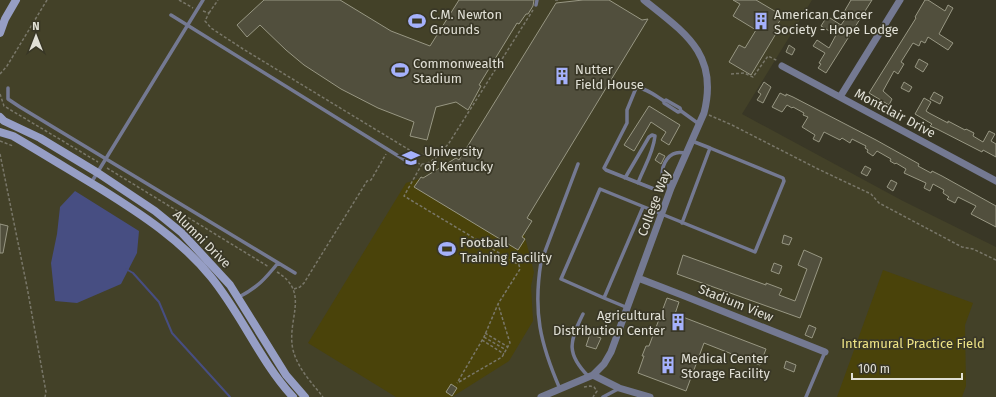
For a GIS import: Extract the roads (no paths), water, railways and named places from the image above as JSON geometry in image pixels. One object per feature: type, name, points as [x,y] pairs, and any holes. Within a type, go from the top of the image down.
[{"type":"main road","points":[[0,32],[16,0]]},
{"type":"main road","name":"Alumni Drive","points":[[0,116],[4,121],[40,138],[98,173],[155,211],[182,233],[230,285],[234,300],[270,369],[293,397]]},
{"type":"main road","name":"Alumni Drive","points":[[0,132],[13,136],[91,183],[130,207],[173,238],[234,300],[286,375],[305,397]]},
{"type":"street","name":"College Way","points":[[541,397],[591,376],[604,364],[611,352],[671,188],[704,113],[707,101],[708,78],[702,59],[688,37],[644,0]]},
{"type":"street","points":[[840,97],[900,0]]},
{"type":"street","name":"Montclair Drive","points":[[780,64],[996,180]]},
{"type":"street","name":"Stadium View","points":[[638,278],[825,352]]},
{"type":"street","points":[[591,376],[619,388],[650,397]]},
{"type":"lane","points":[[91,183],[203,0]]},
{"type":"lane","points":[[536,5],[537,0]]},
{"type":"lane","points":[[171,14],[408,162]]},
{"type":"lane","points":[[8,88],[8,99],[295,273]]},
{"type":"lane","points":[[654,190],[604,168],[626,123],[627,110],[636,88],[647,90],[664,101],[664,103],[678,112],[681,111],[699,124]]},
{"type":"lane","points":[[625,178],[650,137],[652,135],[655,136],[653,150],[642,171],[638,183]]},
{"type":"lane","points":[[628,308],[561,279],[600,189],[755,252],[784,181],[783,178],[692,140]]},
{"type":"lane","points":[[682,223],[710,148]]},
{"type":"lane","points":[[671,188],[666,184],[663,178],[662,171],[664,164],[670,156],[677,152],[686,153]]},
{"type":"lane","points":[[560,389],[542,341],[538,317],[539,273],[541,262],[578,164]]},
{"type":"lane","points":[[604,298],[643,206]]},
{"type":"lane","points":[[234,300],[253,290],[266,279],[278,263]]},
{"type":"lane","points":[[583,314],[576,328],[572,351],[574,358],[582,370],[591,376]]},
{"type":"lane","points":[[806,397],[825,352]]},
{"type":"lane","points":[[603,397],[619,388]]},
{"type":"water","points":[[75,191],[139,231],[137,253],[121,284],[77,303],[55,301],[51,263],[57,234],[60,207]]},
{"type":"waterway","points":[[126,269],[133,273],[159,302],[172,333],[230,397]]},
{"type":"place","name":"C.M. Newton Grounds","points":[[417,21]]},
{"type":"place","name":"American Cancer Society - Hope Lodge","points":[[761,21]]},
{"type":"place","name":"Commonwealth Stadium","points":[[400,70]]},
{"type":"place","name":"Nutter Field House","points":[[562,76]]},
{"type":"place","name":"University of Kentucky","points":[[411,158]]},
{"type":"place","name":"Football Training Facility","points":[[447,249]]},
{"type":"place","name":"Agricultural Distribution Center","points":[[678,322]]},
{"type":"place","name":"Medical Center Storage Facility","points":[[668,365]]},
{"type":"park label","name":"Intramural Practice Field","points":[[913,343]]}]
